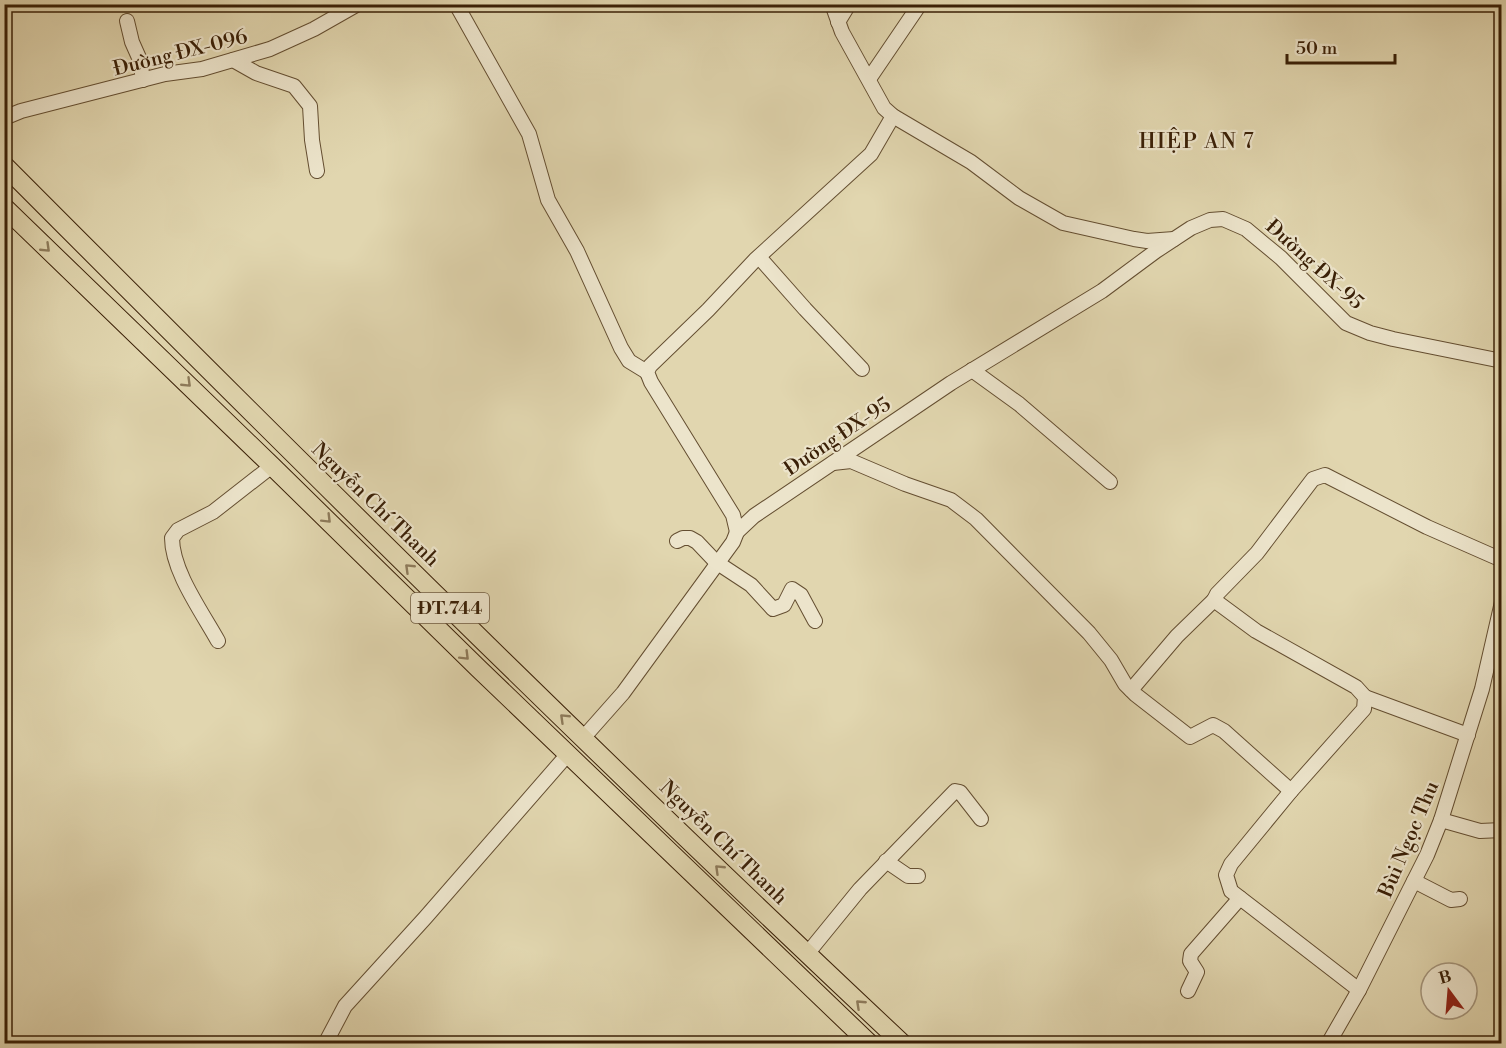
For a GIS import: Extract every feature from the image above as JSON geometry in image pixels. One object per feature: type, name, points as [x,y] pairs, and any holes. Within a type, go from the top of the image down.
[{"type":"main road","name":"Nguyễn Chí Thanh","points":[[4,165],[281,443],[807,954],[903,1044]]},
{"type":"main road","name":"ĐT.744","points":[[4,207],[478,669],[870,1044]]},
{"type":"main road","points":[[568,754],[584,737]]},
{"type":"main road","points":[[793,971],[807,954]]},
{"type":"street","name":"Đường ĐX-096","points":[[4,118],[21,111],[165,74],[202,69],[270,49],[314,29],[358,4]]},
{"type":"street","points":[[456,4],[529,134],[548,200],[577,250],[621,348],[629,361],[647,372],[733,515],[737,532]]},
{"type":"street","name":"Đường ĐX-95","points":[[832,4],[838,22],[884,108],[893,116],[971,162],[1019,198],[1063,223],[1147,241],[1177,238]]},
{"type":"street","points":[[838,22],[849,4]]},
{"type":"street","points":[[869,79],[920,4]]},
{"type":"street","points":[[127,21],[132,42],[140,60],[143,80]]},
{"type":"street","points":[[233,60],[256,73],[294,86],[310,106],[317,171]]},
{"type":"street","points":[[647,372],[650,366],[759,257],[871,154],[893,116]]},
{"type":"street","name":"Đường ĐX-95","points":[[584,737],[623,693],[716,562],[733,542],[737,532],[754,516],[972,370],[1102,291],[1191,228],[1210,220],[1223,219],[1246,229],[1281,258],[1318,297],[1346,322],[1382,336],[1502,361]]},
{"type":"street","points":[[759,257],[862,369]]},
{"type":"street","points":[[972,370],[1018,404],[1110,482]]},
{"type":"street","points":[[831,464],[851,461],[905,484],[951,500],[976,519],[1089,633],[1131,690],[1190,737],[1213,725],[1224,730],[1291,790]]},
{"type":"street","points":[[218,641],[184,579],[176,560],[172,538],[178,530],[213,512],[272,466]]},
{"type":"street","points":[[1131,690],[1177,636],[1257,553],[1313,479],[1325,475],[1427,527],[1502,560]]},
{"type":"street","points":[[677,541],[690,538],[697,542],[716,562],[751,585],[773,609],[784,605],[792,589],[801,595],[815,621]]},
{"type":"street","points":[[1214,600],[1256,631],[1356,687],[1365,697],[1468,735]]},
{"type":"street","name":"Bùi Ngọc Thu","points":[[1328,1044],[1359,990],[1414,881],[1441,820],[1482,688],[1502,602]]},
{"type":"street","points":[[1359,990],[1231,891],[1226,875],[1231,864],[1291,790],[1364,710],[1365,697]]},
{"type":"street","points":[[325,1044],[345,1006],[568,754]]},
{"type":"street","points":[[807,954],[860,889],[956,790],[981,819]]},
{"type":"street","points":[[1441,820],[1480,831],[1502,830]]},
{"type":"street","points":[[886,861],[908,876],[918,876]]},
{"type":"street","points":[[1414,881],[1450,900],[1460,899]]},
{"type":"street","points":[[1188,991],[1197,972],[1190,957],[1240,898]]},
{"type":"district","name":"HIỆP AN 7","points":[[1197,141]]}]
